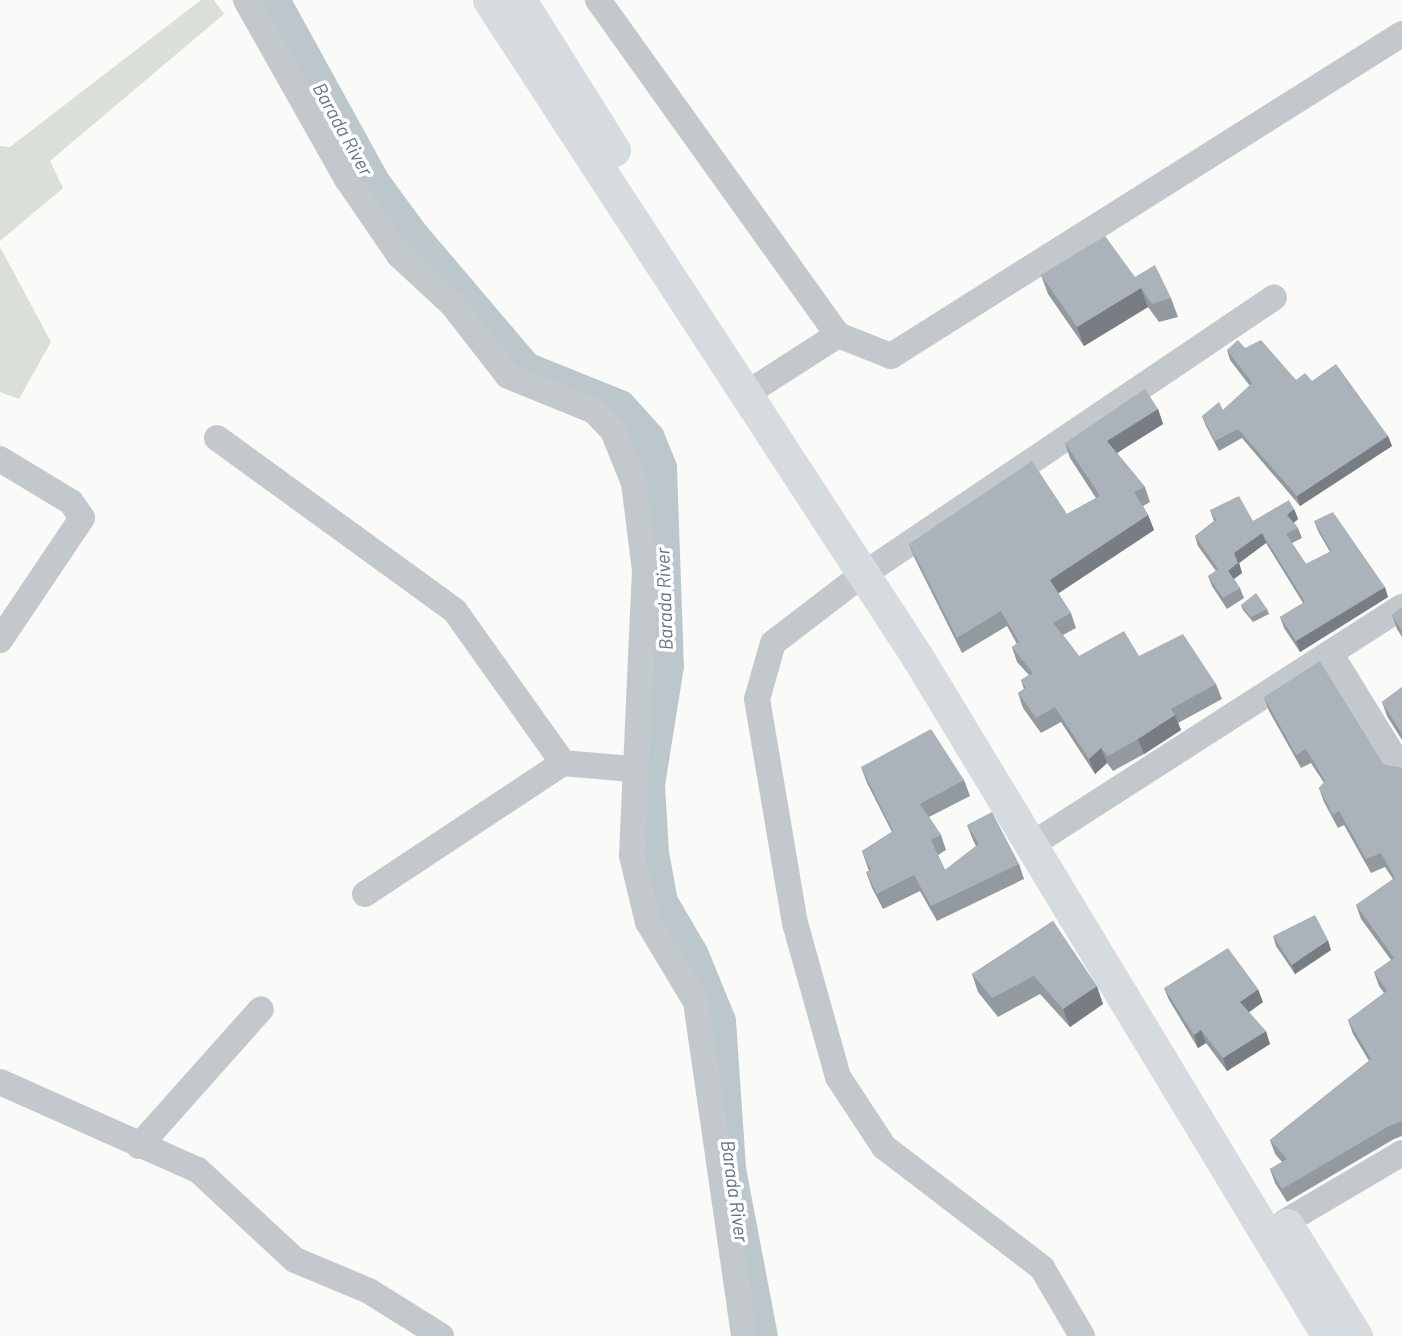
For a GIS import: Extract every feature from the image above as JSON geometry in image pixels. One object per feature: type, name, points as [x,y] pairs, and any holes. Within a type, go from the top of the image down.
[{"type":"main road","points":[[489,0],[1045,836],[1356,1336]]},
{"type":"main road","points":[[520,0],[760,385],[1328,1336]]},
{"type":"street","points":[[246,0],[347,179],[398,255],[452,304],[508,376],[594,411],[613,431],[634,483],[645,570],[645,696],[632,769],[632,856],[648,922],[696,1002],[744,1336]]},
{"type":"street","points":[[598,0],[838,335],[891,356],[1402,34]]},
{"type":"street","points":[[1082,1336],[1042,1268],[884,1147],[838,1077],[795,923],[757,699],[773,643],[869,570],[1274,298]]},
{"type":"street","points":[[760,385],[838,335]]},
{"type":"street","points":[[217,438],[455,611],[563,763]]},
{"type":"street","points":[[0,459],[71,502],[82,518],[0,640]]},
{"type":"street","points":[[1045,836],[1402,607]]},
{"type":"street","points":[[1331,653],[1402,770]]},
{"type":"street","points":[[365,894],[563,763],[632,769]]},
{"type":"street","points":[[139,1146],[261,1009]]},
{"type":"street","points":[[0,1082],[198,1170],[296,1259],[369,1291],[442,1336]]},
{"type":"street","points":[[1285,1222],[1402,1153]]},
{"type":"shaded area","points":[[201,0],[214,0],[224,14],[50,161],[63,188],[0,241],[0,146],[10,147]]},
{"type":"shaded area","points":[[0,247],[51,342],[19,399],[0,392]]},
{"type":"building","points":[[1105,236],[1135,277],[1155,265],[1171,298],[1152,304],[1141,288],[1077,327],[1041,275]]},
{"type":"building","points":[[1238,340],[1245,348],[1261,340],[1296,380],[1305,373],[1312,381],[1336,364],[1388,436],[1297,496],[1238,429],[1215,441],[1202,416],[1219,402],[1223,410],[1252,383],[1227,350]]},
{"type":"building","points":[[1145,389],[1158,409],[1107,441],[1145,487],[1134,492],[1148,515],[1050,580],[1071,613],[1053,623],[1079,656],[1124,631],[1139,656],[1183,634],[1216,684],[1171,709],[1175,715],[1138,739],[1108,756],[1101,748],[1089,759],[1055,707],[1036,718],[1018,693],[1026,688],[1021,680],[1033,673],[1012,647],[1019,642],[1001,611],[957,638],[909,544],[1032,461],[1067,514],[1100,496],[1065,443]]},
{"type":"building","points":[[1239,496],[1253,521],[1289,500],[1294,509],[1287,515],[1298,528],[1286,534],[1306,564],[1331,551],[1314,521],[1333,512],[1385,587],[1296,641],[1280,617],[1305,602],[1262,533],[1234,553],[1238,563],[1228,571],[1240,588],[1223,598],[1208,576],[1218,569],[1195,536],[1216,520],[1210,510]]},
{"type":"building","points":[[1256,593],[1267,609],[1251,617],[1241,605]]},
{"type":"building","points":[[1402,607],[1402,631],[1392,615]]},
{"type":"building","points":[[1320,661],[1384,765],[1402,768],[1402,1121],[1282,1189],[1270,1169],[1287,1159],[1270,1140],[1371,1059],[1348,1020],[1387,991],[1374,972],[1394,958],[1356,905],[1395,878],[1381,853],[1366,859],[1339,811],[1333,815],[1319,788],[1325,781],[1306,749],[1296,755],[1264,697]]},
{"type":"building","points":[[1402,687],[1402,734],[1382,702]]},
{"type":"building","points":[[931,729],[964,780],[920,804],[941,835],[931,840],[945,870],[979,844],[967,825],[992,812],[1019,864],[931,906],[914,875],[877,894],[866,872],[871,870],[862,851],[893,831],[861,767]]},
{"type":"building","points":[[1315,915],[1328,940],[1292,965],[1273,936]]},
{"type":"building","points":[[1053,921],[1097,986],[1063,1009],[1034,976],[992,998],[972,974]]},
{"type":"building","points":[[1228,948],[1258,989],[1240,1002],[1266,1031],[1223,1058],[1201,1030],[1194,1035],[1164,988]]},
{"type":"waterway","name":"Barada River","points":[[272,0],[372,182],[410,234],[525,369],[619,407],[647,438],[659,468],[666,665],[647,784],[651,853],[660,902],[691,955],[718,1021],[728,1169],[760,1336]]}]
